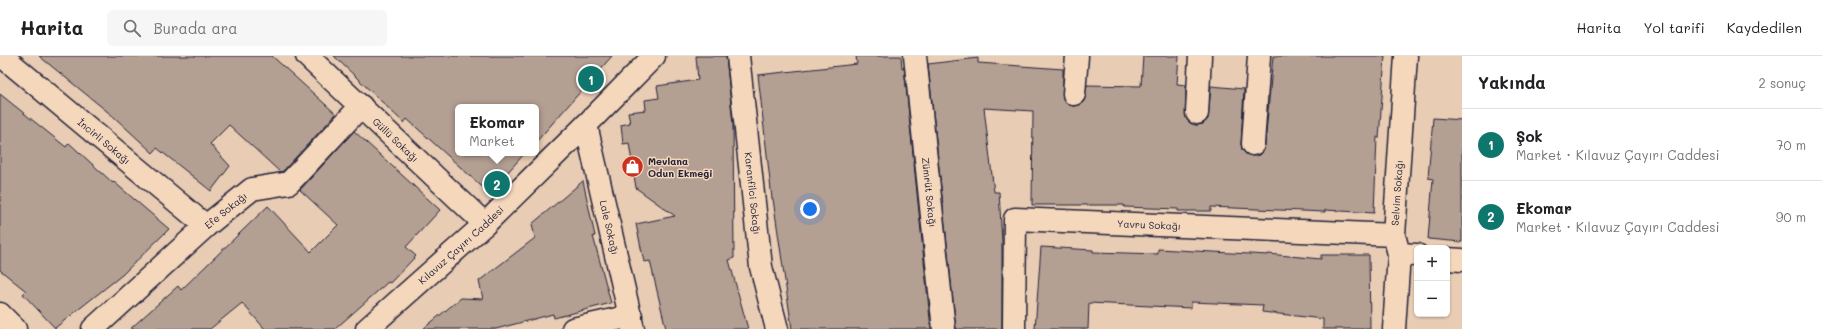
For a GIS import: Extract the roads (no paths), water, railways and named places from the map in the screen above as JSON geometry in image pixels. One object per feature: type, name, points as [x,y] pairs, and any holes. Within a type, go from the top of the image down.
[{"type":"street","name":"İncirli Sokağı","points":[[2,56],[206,226]]},
{"type":"street","name":"Güllü Sokağı","points":[[307,56],[485,224]]},
{"type":"street","name":"Kılavuz Çayırı Caddesi","points":[[367,329],[485,224],[654,56]]},
{"type":"street","name":"Karanfilci Sokağı","points":[[738,56],[761,267],[777,329]]},
{"type":"street","name":"Zümrüt Sokağı","points":[[915,56],[944,329]]},
{"type":"street","points":[[1074,94],[1077,56]]},
{"type":"street","points":[[1197,113],[1200,56]]},
{"type":"street","points":[[1253,144],[1259,56]]},
{"type":"street","name":"Selvim Sokağı","points":[[1394,329],[1403,248],[1406,56]]},
{"type":"street","name":"Efe Sokağı","points":[[93,329],[206,226],[252,189],[290,183],[361,106]]},
{"type":"street","name":"Lale Sokağı","points":[[586,125],[632,323]]},
{"type":"street","name":"Yavru Sokağı","points":[[1014,329],[1015,219],[1403,248]]},
{"type":"street","points":[[1450,258],[1462,260]]},
{"type":"street","points":[[0,314],[15,329]]},
{"type":"street","points":[[573,329],[632,323]]},
{"type":"place","name":"Şok","points":[[591,79]]},
{"type":"place","name":"Mevlana Odun Ekmeği","points":[[632,167]]},
{"type":"place","name":"Ekomar","points":[[497,184]]}]
